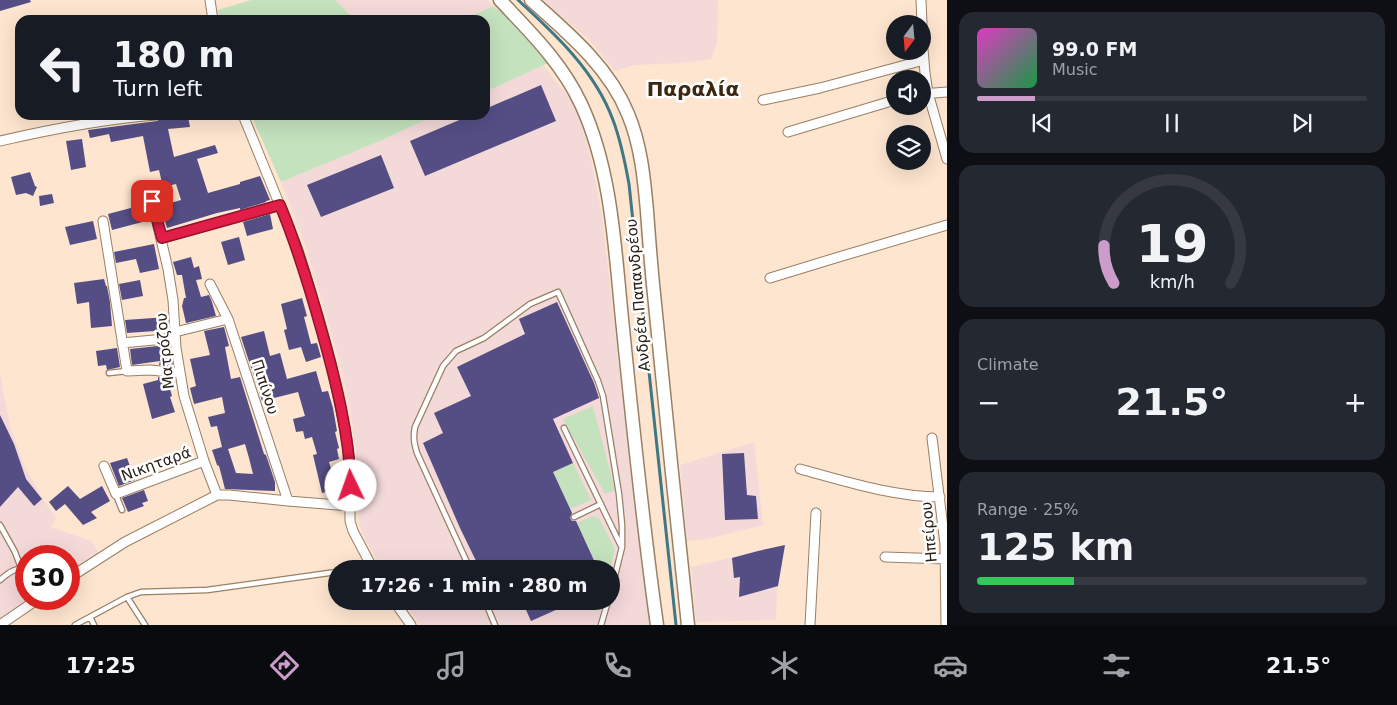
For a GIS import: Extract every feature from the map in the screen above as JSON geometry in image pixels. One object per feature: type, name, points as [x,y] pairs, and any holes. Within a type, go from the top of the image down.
[{"type":"main road","name":"Ανδρέα Παπανδρέου","points":[[500,0],[548,51],[570,84],[590,124],[602,168],[613,235],[640,495],[657,625]]},
{"type":"main road","name":"Ανδρέα Παπανδρέου","points":[[531,0],[583,48],[607,77],[629,116],[639,148],[644,171],[654,292],[688,625]]},
{"type":"street","points":[[210,0],[212,15]]},
{"type":"street","points":[[921,0],[922,15]]},
{"type":"street","points":[[763,100],[820,88],[924,60],[924,70]]},
{"type":"street","points":[[931,93],[947,92]]},
{"type":"street","points":[[788,132],[886,103]]},
{"type":"street","points":[[931,111],[947,159]]},
{"type":"street","points":[[0,141],[105,120]]},
{"type":"street","points":[[245,120],[298,250],[333,371],[347,439],[350,466],[350,521],[353,531],[368,560]]},
{"type":"street","name":"Ματρόζου","points":[[152,201],[162,238],[173,300],[175,335],[184,396],[204,461],[217,495]]},
{"type":"street","points":[[162,238],[280,205]]},
{"type":"street","points":[[103,221],[127,371],[150,370],[180,373]]},
{"type":"street","points":[[770,278],[947,225]]},
{"type":"street","name":"Πιπίνου","points":[[210,284],[228,320],[288,501]]},
{"type":"street","points":[[122,343],[175,335],[228,320]]},
{"type":"street","name":"Ηπείρου","points":[[932,438],[945,544],[946,625]]},
{"type":"street","name":"Νικηταρά","points":[[104,466],[116,494],[204,461]]},
{"type":"street","points":[[800,469],[900,493],[940,497]]},
{"type":"street","points":[[80,571],[125,542],[217,495],[350,506]]},
{"type":"street","points":[[810,625],[816,513]]},
{"type":"street","points":[[885,558],[946,559]]},
{"type":"street","points":[[0,625],[22,610]]},
{"type":"street","points":[[400,610],[412,625]]},
{"type":"lane","points":[[466,560],[417,453],[413,442],[415,427],[443,366],[456,351],[484,338],[530,304],[558,292],[602,392],[621,505],[622,547],[619,560]]},
{"type":"lane","points":[[109,373],[127,371]]},
{"type":"lane","points":[[564,428],[622,547]]},
{"type":"lane","points":[[116,494],[122,510]]},
{"type":"lane","points":[[574,517],[601,504]]},
{"type":"lane","points":[[0,525],[15,552]]},
{"type":"lane","points":[[0,580],[15,570]]},
{"type":"lane","points":[[75,625],[127,597],[149,591],[207,590],[328,573]]},
{"type":"lane","points":[[127,597],[144,625]]},
{"type":"lane","points":[[488,610],[495,625]]},
{"type":"lane","points":[[601,625],[605,610]]},
{"type":"lane","points":[[90,617],[94,625]]},
{"type":"shaded area","points":[[335,0],[487,0],[493,6],[474,15],[350,15]]},
{"type":"shaded area","points":[[543,0],[718,0],[717,44],[711,59],[682,63],[635,65],[615,71],[588,39]]},
{"type":"shaded area","points":[[543,65],[578,111],[591,159],[602,215],[642,572],[651,625],[420,625],[409,610],[620,610],[620,560],[377,560],[365,540],[359,524],[359,476],[350,408],[338,356],[306,247],[281,182],[425,120],[490,120],[490,90]]},
{"type":"shaded area","points":[[0,374],[10,427],[24,465],[56,518],[51,527],[91,541],[99,554],[80,567],[80,545],[15,545],[15,610],[0,620]]},
{"type":"shaded area","points":[[754,442],[763,525],[707,539],[687,541],[680,465]]},
{"type":"shaded area","points":[[785,545],[777,592],[776,620],[696,622],[691,567]]},
{"type":"green space","points":[[251,0],[335,0],[350,15],[219,15],[218,10]]},
{"type":"green space","points":[[493,6],[508,18],[548,63],[490,90],[490,15],[474,15]]},
{"type":"green space","points":[[253,120],[425,120],[382,140],[281,182]]},
{"type":"green space","points":[[593,406],[615,490],[605,494],[563,419]]},
{"type":"green space","points":[[573,463],[591,500],[570,509],[553,472]]},
{"type":"green space","points":[[592,516],[599,518],[615,549],[612,560],[595,560],[577,523]]},
{"type":"building","points":[[0,0],[30,0],[31,2],[0,11]]},
{"type":"building","points":[[541,85],[556,121],[425,176],[410,141],[459,120],[490,120],[490,107]]},
{"type":"building","points":[[189,120],[190,127],[168,129],[174,157],[215,145],[218,153],[197,159],[208,193],[260,176],[270,200],[240,210],[240,208],[217,213],[167,228],[160,206],[181,200],[176,184],[163,187],[159,170],[150,172],[143,136],[111,142],[109,134],[90,138],[88,130],[157,121]]},
{"type":"building","points":[[82,139],[86,167],[71,170],[66,141]]},
{"type":"building","points":[[381,155],[394,188],[321,217],[307,185]]},
{"type":"building","points":[[30,172],[37,187],[33,196],[26,193],[16,195],[11,177]]},
{"type":"building","points":[[52,194],[54,203],[40,206],[39,196]]},
{"type":"building","points":[[146,204],[150,220],[112,230],[108,214]]},
{"type":"building","points":[[270,214],[273,229],[247,236],[243,222]]},
{"type":"building","points":[[93,221],[97,239],[70,245],[65,227]]},
{"type":"building","points":[[239,237],[245,260],[228,265],[221,242]]},
{"type":"building","points":[[154,244],[159,269],[140,273],[136,259],[116,263],[114,252]]},
{"type":"building","points":[[191,257],[194,268],[199,266],[202,279],[196,280],[201,297],[209,295],[216,316],[186,323],[182,306],[184,298],[186,298],[182,275],[177,275],[173,262]]},
{"type":"building","points":[[104,279],[110,302],[112,326],[91,328],[89,302],[77,304],[74,283]]},
{"type":"building","points":[[140,280],[143,296],[122,300],[119,284]]},
{"type":"building","points":[[302,298],[307,316],[304,317],[311,344],[317,343],[321,357],[306,362],[301,347],[289,350],[284,330],[287,329],[281,304]]},
{"type":"building","points":[[557,302],[599,398],[553,419],[573,463],[553,472],[572,513],[570,518],[572,521],[576,521],[594,560],[476,560],[423,443],[443,433],[434,413],[471,396],[457,367],[525,334],[519,319]]},
{"type":"building","points":[[168,317],[169,330],[127,333],[125,320]]},
{"type":"building","points":[[224,327],[229,346],[225,347],[231,379],[240,377],[264,454],[275,482],[275,491],[225,489],[219,466],[212,450],[222,447],[217,426],[211,427],[208,417],[225,413],[222,397],[194,404],[190,388],[196,386],[190,359],[210,355],[204,331]],"holes":[[[245,444],[253,474],[236,473],[228,449]]]},
{"type":"building","points":[[264,331],[270,356],[280,353],[287,379],[316,371],[322,392],[328,391],[333,408],[337,431],[335,432],[339,448],[337,449],[339,459],[329,462],[337,489],[322,493],[313,455],[317,454],[312,437],[305,439],[303,431],[296,432],[293,419],[305,416],[298,392],[262,401],[241,337]]},
{"type":"building","points":[[170,345],[173,366],[159,365],[160,361],[132,365],[130,349]]},
{"type":"building","points":[[117,348],[120,367],[107,370],[106,365],[98,366],[96,351]]},
{"type":"building","points":[[158,377],[167,378],[175,412],[152,419],[143,384],[158,380]]},
{"type":"building","points":[[0,415],[14,444],[26,479],[42,499],[34,506],[18,487],[0,507]]},
{"type":"building","points":[[744,453],[747,495],[756,496],[758,519],[725,520],[722,454]]},
{"type":"building","points":[[127,458],[135,480],[119,486],[110,463]]},
{"type":"building","points":[[68,486],[80,499],[102,486],[110,501],[91,512],[97,518],[83,525],[65,504],[56,511],[49,502]]},
{"type":"building","points":[[144,490],[148,501],[142,503],[144,506],[128,512],[122,498]]},
{"type":"building","points":[[785,545],[778,586],[739,597],[740,577],[734,578],[732,558]]},
{"type":"building","points":[[526,610],[556,610],[531,621]]},
{"type":"waterway","points":[[518,0],[560,40],[585,70],[605,102],[621,144],[629,184],[676,625]]},
{"type":"district","name":"Παραλία","points":[[693,89]]},
{"type":"route","points":[[152,201],[162,238],[280,205],[298,250],[331,363],[347,439],[351,486]]}]
